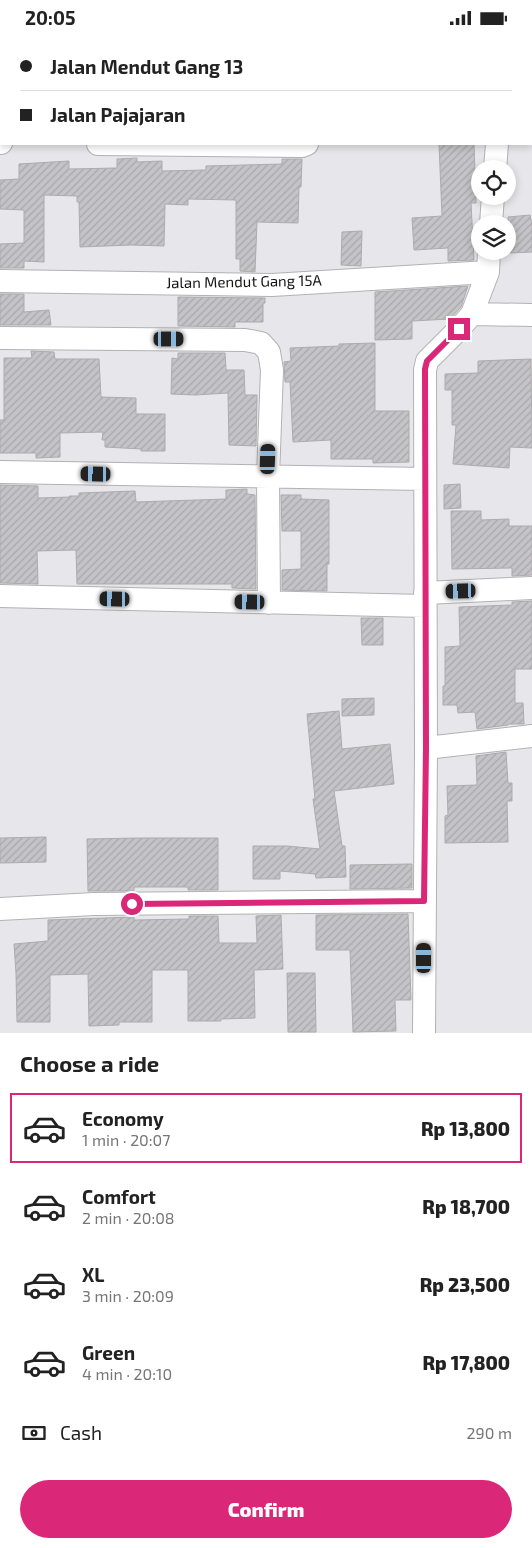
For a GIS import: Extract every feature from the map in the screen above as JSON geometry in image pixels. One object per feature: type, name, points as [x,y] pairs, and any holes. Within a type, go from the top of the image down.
[{"type":"street","points":[[200,145],[304,145]]},
{"type":"street","points":[[496,160],[497,145]]},
{"type":"street","points":[[424,1033],[426,748],[425,369],[427,361],[472,314],[488,261]]},
{"type":"street","name":"Jalan Mendut Gang 15A","points":[[0,281],[272,285],[488,261]]},
{"type":"street","points":[[472,314],[532,315]]},
{"type":"street","points":[[0,338],[244,339],[261,343],[269,352],[272,370],[268,477],[269,603]]},
{"type":"street","points":[[0,472],[425,479]]},
{"type":"street","points":[[0,596],[269,603],[425,599],[532,588]]},
{"type":"street","points":[[426,748],[532,736]]},
{"type":"street","points":[[0,909],[94,904],[424,901]]},
{"type":"building","points":[[439,145],[474,145],[475,160],[471,160],[471,260],[474,260],[448,261],[448,248],[414,250],[412,218],[442,216]]},
{"type":"building","points":[[137,158],[137,162],[162,161],[162,171],[206,170],[206,166],[282,164],[282,159],[302,159],[298,223],[257,222],[255,272],[240,271],[240,259],[236,259],[236,200],[188,199],[188,205],[165,204],[164,246],[80,247],[79,202],[77,202],[77,196],[44,195],[44,262],[24,261],[24,268],[0,268],[0,244],[24,243],[24,210],[0,209],[0,180],[19,179],[19,164],[69,161],[69,169],[117,168],[117,159]]},
{"type":"building","points":[[530,215],[532,220],[532,252],[516,253],[516,216]]},
{"type":"building","points":[[362,231],[361,266],[341,265],[342,232]]},
{"type":"building","points":[[468,286],[461,307],[450,319],[412,321],[412,339],[375,340],[375,292]]},
{"type":"building","points":[[0,294],[24,294],[24,312],[49,310],[51,325],[0,325]]},
{"type":"building","points":[[178,297],[265,298],[265,303],[263,303],[263,322],[235,322],[235,327],[178,326]]},
{"type":"building","points":[[375,343],[375,411],[409,411],[409,462],[373,463],[373,459],[331,459],[331,440],[293,442],[290,382],[285,382],[284,362],[291,361],[290,348]]},
{"type":"building","points":[[31,351],[54,352],[55,359],[99,359],[101,397],[136,398],[136,414],[165,414],[165,451],[141,451],[141,449],[105,447],[105,440],[102,440],[103,432],[60,433],[60,457],[36,458],[36,453],[0,453],[0,420],[4,420],[4,358],[32,358]]},
{"type":"building","points":[[178,353],[225,353],[226,370],[244,370],[245,395],[257,395],[256,446],[229,445],[228,393],[171,394],[172,358],[178,359]]},
{"type":"building","points":[[531,359],[532,448],[510,447],[509,468],[453,464],[456,425],[452,425],[452,390],[445,390],[445,374],[478,373],[478,361]]},
{"type":"building","points":[[460,484],[461,508],[444,509],[444,485]]},
{"type":"building","points":[[0,485],[38,486],[38,498],[79,496],[79,493],[135,491],[136,502],[226,499],[226,490],[247,489],[247,494],[255,495],[256,589],[232,588],[232,584],[77,584],[76,550],[37,551],[38,584],[0,583]]},
{"type":"building","points":[[281,495],[301,495],[301,499],[329,500],[327,591],[282,590],[282,570],[301,569],[301,531],[282,531]]},
{"type":"building","points":[[451,511],[481,511],[481,520],[509,519],[509,526],[532,526],[532,575],[512,576],[512,568],[452,569]]},
{"type":"building","points":[[532,601],[532,669],[515,669],[515,703],[523,703],[524,724],[508,724],[477,729],[475,712],[458,713],[457,705],[443,705],[445,647],[460,646],[459,607],[512,605],[512,602]]},
{"type":"building","points":[[361,618],[383,618],[383,645],[362,645]]},
{"type":"building","points":[[374,698],[374,715],[342,716],[342,699]]},
{"type":"building","points":[[339,711],[342,749],[390,744],[394,784],[334,791],[342,846],[345,846],[346,877],[316,878],[315,874],[280,871],[280,879],[253,879],[253,846],[287,846],[320,849],[313,799],[315,799],[307,714]]},
{"type":"building","points":[[506,752],[508,783],[512,783],[512,801],[507,801],[508,842],[445,843],[445,816],[448,815],[447,786],[477,785],[476,756]]},
{"type":"building","points":[[46,837],[46,862],[0,863],[0,838]]},
{"type":"building","points":[[218,838],[218,890],[188,890],[188,887],[134,887],[134,891],[88,891],[87,839]]},
{"type":"building","points":[[412,864],[412,888],[350,889],[350,865]]},
{"type":"building","points":[[408,914],[411,1000],[395,1000],[396,1031],[353,1032],[350,950],[316,950],[316,915]]},
{"type":"building","points":[[281,915],[283,969],[254,970],[255,1018],[188,1021],[188,970],[152,970],[152,1022],[119,1022],[119,1025],[89,1026],[88,974],[50,975],[50,1022],[17,1022],[14,944],[48,941],[48,920],[134,917],[134,920],[189,919],[189,916],[218,916],[219,943],[257,943],[256,916]]},
{"type":"building","points":[[287,973],[315,973],[316,1032],[288,1032]]},
{"type":"route","points":[[132,904],[424,901],[426,748],[425,369],[427,361],[459,329]]}]
